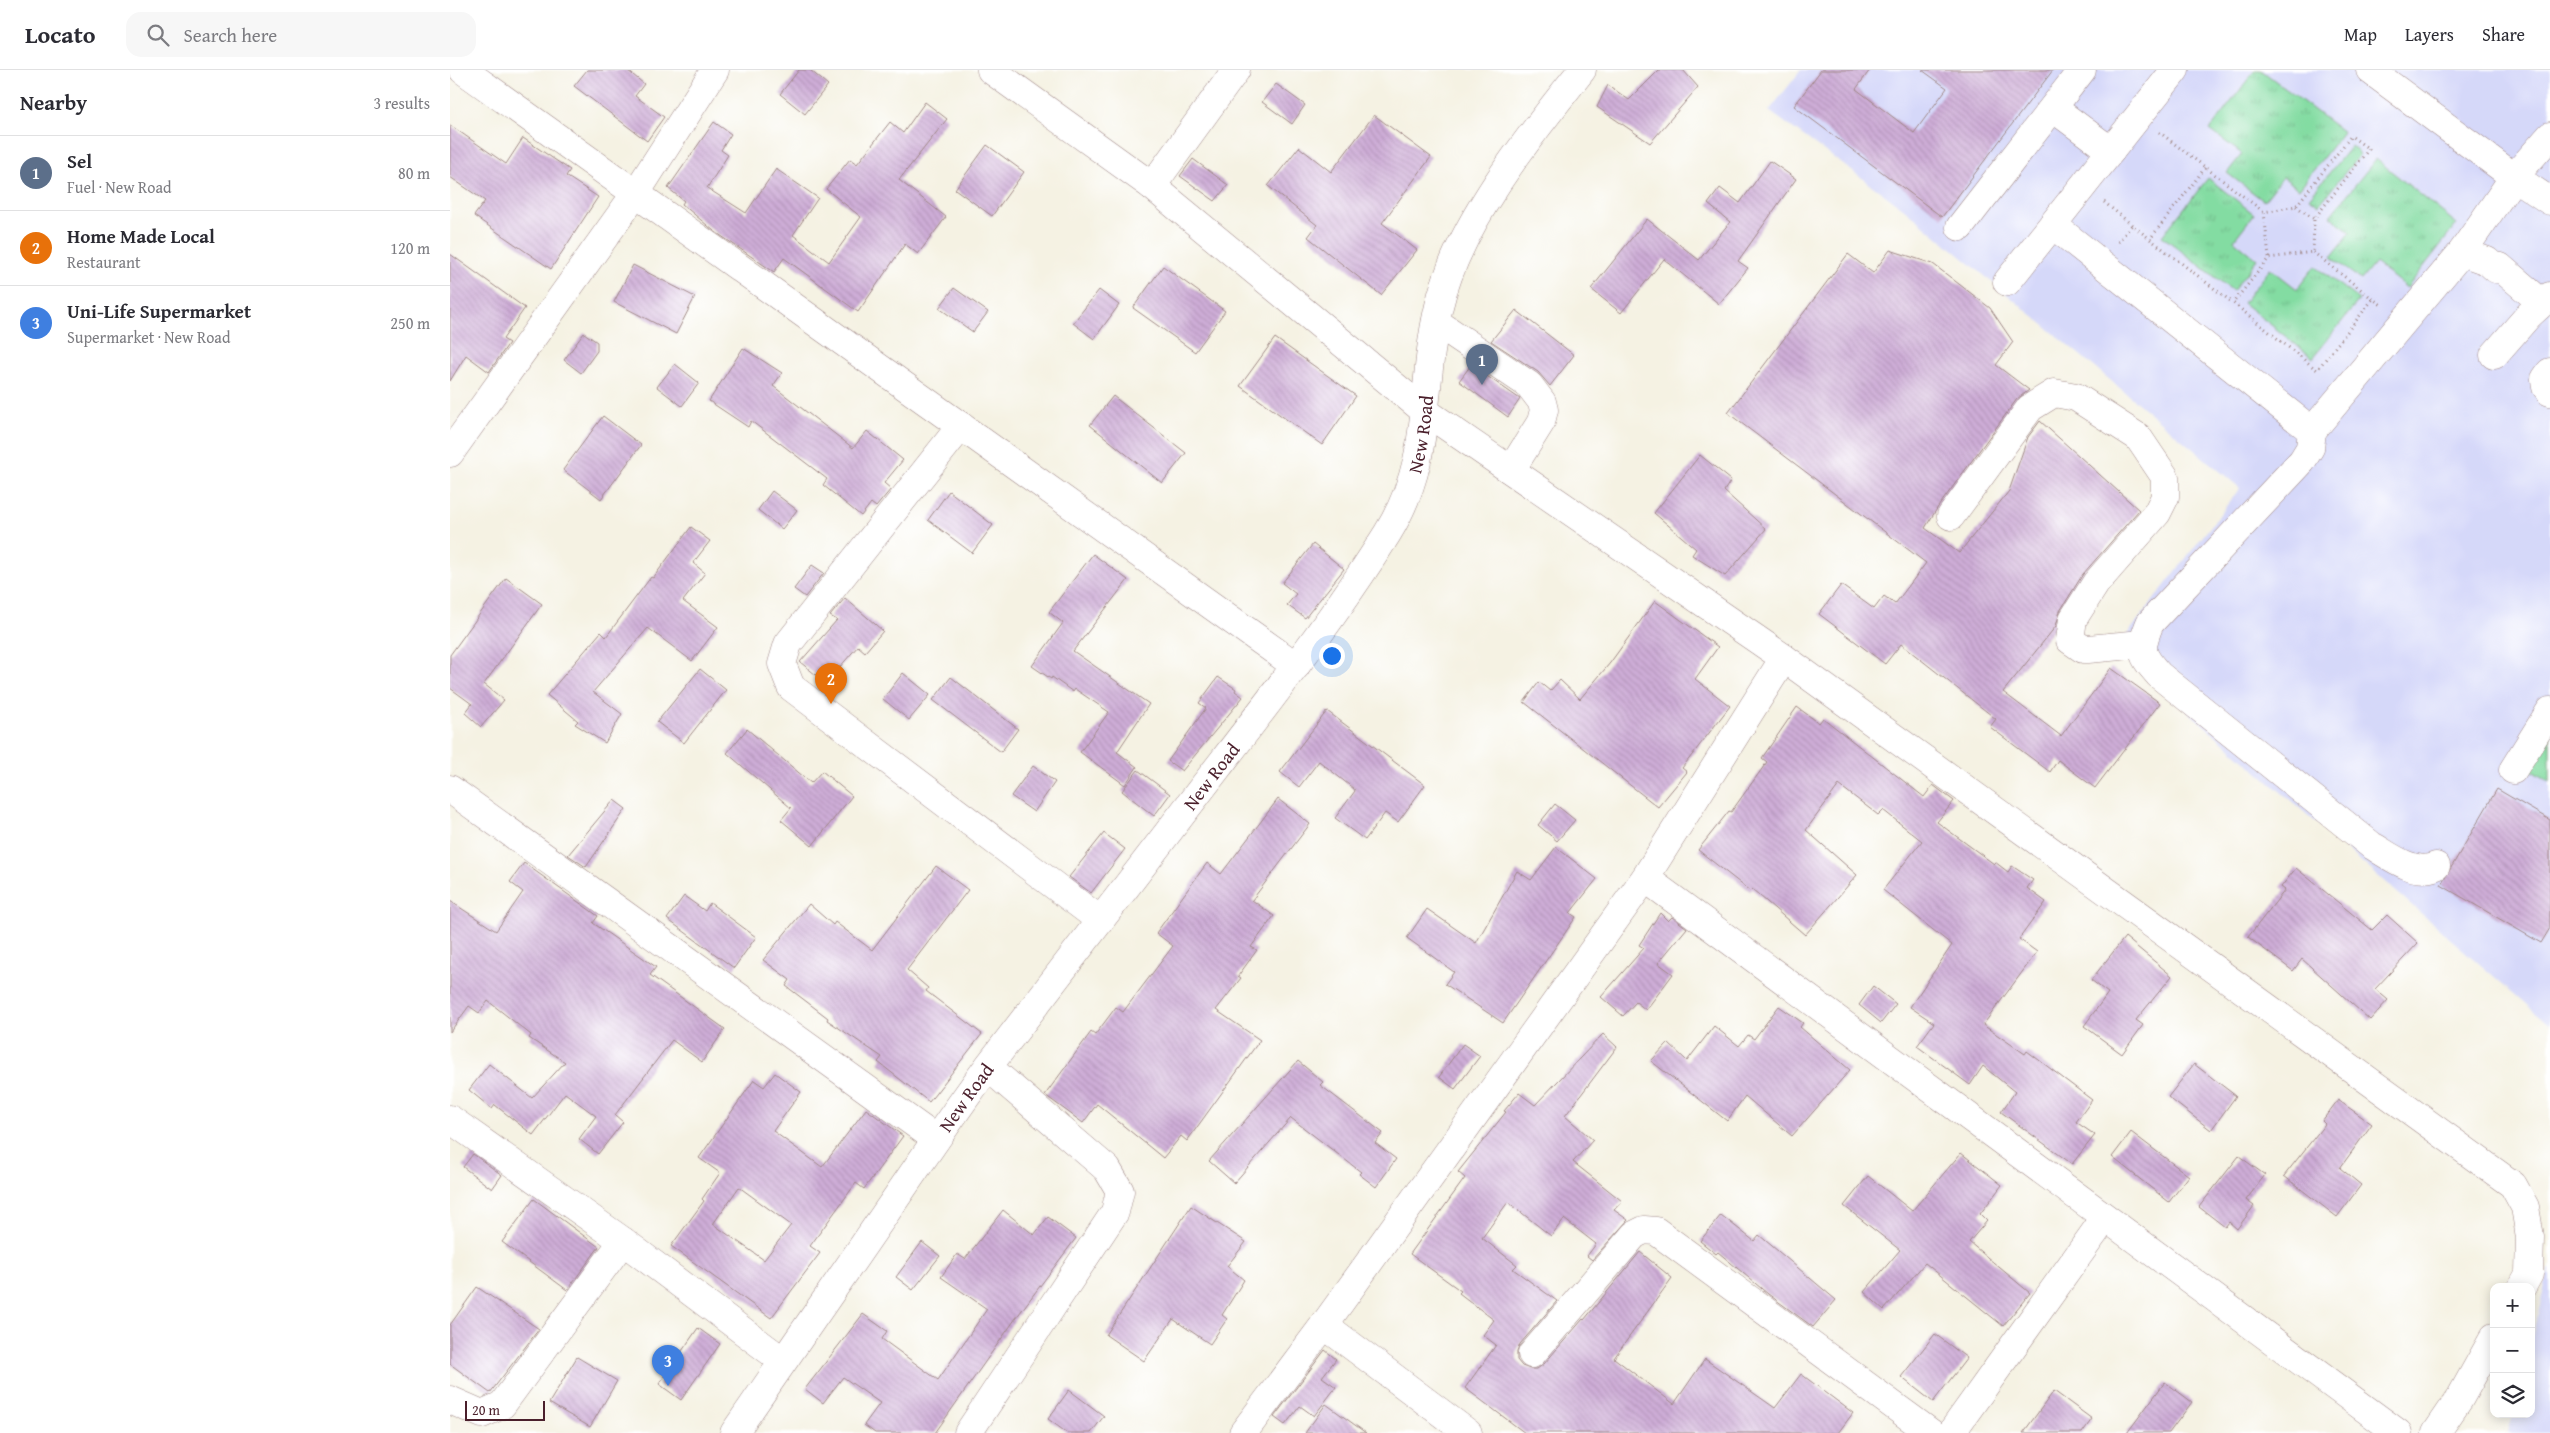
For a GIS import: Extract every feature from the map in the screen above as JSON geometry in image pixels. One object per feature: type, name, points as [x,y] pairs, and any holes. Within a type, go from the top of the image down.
[{"type":"street","points":[[463,70],[1296,666]]},
{"type":"street","points":[[452,446],[636,193],[715,70]]},
{"type":"street","points":[[991,70],[1152,186],[1426,412],[1784,658],[2513,1185],[2524,1207],[2530,1237],[2529,1274],[2524,1283]]},
{"type":"street","points":[[1152,186],[1236,70]]},
{"type":"street","name":"New Road","points":[[734,1433],[988,1067],[1296,666],[1389,532],[1413,483],[1423,442],[1439,303],[1454,263],[1488,196],[1551,108],[1582,70]]},
{"type":"street","points":[[1960,227],[2082,70]]},
{"type":"street","points":[[2007,282],[2175,70]]},
{"type":"street","points":[[2370,70],[2514,177],[2550,201]]},
{"type":"street","points":[[2054,108],[2111,151]]},
{"type":"street","points":[[2436,866],[2426,871],[2409,867],[2371,845],[2159,675],[2144,658],[2142,644],[2150,623],[2173,596],[2302,461],[2310,448],[2312,432],[2462,252],[2514,177],[2550,136]]},
{"type":"street","points":[[2053,225],[2312,432]]},
{"type":"street","points":[[2462,252],[2487,261],[2496,269],[2500,267],[2546,300],[2529,315],[2494,355]]},
{"type":"street","points":[[1436,322],[1529,385],[1542,402],[1544,410],[1541,422],[1511,470]]},
{"type":"street","points":[[2550,372],[2545,380],[2546,387],[2550,392]]},
{"type":"street","points":[[1951,516],[2030,408],[2054,393],[2076,397],[2138,437],[2165,477],[2166,497],[2157,513],[2096,582],[2073,619],[2070,640],[2082,649],[2142,644]]},
{"type":"street","points":[[961,426],[788,644],[782,664],[791,687],[1100,920]]},
{"type":"street","points":[[1243,1433],[1324,1325],[1645,878],[1784,658]]},
{"type":"street","points":[[2513,770],[2550,711]]},
{"type":"street","points":[[450,789],[936,1140]]},
{"type":"street","points":[[1645,878],[2398,1433]]},
{"type":"street","points":[[968,1433],[1115,1212],[1120,1191],[1107,1169],[988,1067]]},
{"type":"street","points":[[450,1119],[623,1241],[783,1361]]},
{"type":"street","points":[[1951,1433],[2105,1218]]},
{"type":"street","points":[[1532,1354],[1634,1235],[1644,1230],[1656,1231],[1931,1433]]},
{"type":"street","points":[[450,1400],[482,1414],[502,1405],[623,1241]]},
{"type":"street","points":[[1324,1325],[1468,1433]]},
{"type":"street","points":[[2436,1433],[2460,1398],[2490,1344]]},
{"type":"path","points":[[2139,116],[2264,212],[2269,258]]},
{"type":"path","points":[[2264,212],[2296,206],[2351,136],[2369,149],[2314,219],[2313,252]]},
{"type":"path","points":[[2150,238],[2205,168]]},
{"type":"path","points":[[2084,186],[2317,370],[2373,299]]},
{"type":"path","points":[[2296,206],[2314,219]]},
{"type":"path","points":[[2101,263],[2132,225]]},
{"type":"path","points":[[2233,303],[2269,258],[2313,252],[2404,321]]},
{"type":"shaded area","points":[[1801,70],[2550,70],[2550,1025],[2116,649],[2240,488],[1903,208],[1769,111]]},
{"type":"shaded area","points":[[2550,1265],[2550,1433],[2508,1433],[2512,1418],[2535,1418],[2535,1324]]},
{"type":"green space","points":[[2255,70],[2261,70],[2343,132],[2299,189],[2283,177],[2264,201],[2227,173],[2242,154],[2210,130]]},
{"type":"green space","points":[[2351,146],[2360,154],[2319,205],[2309,198]]},
{"type":"green space","points":[[2376,159],[2457,224],[2407,288],[2375,263],[2361,280],[2331,257],[2351,232],[2330,216]]},
{"type":"green space","points":[[2208,178],[2254,214],[2234,240],[2257,259],[2233,291],[2162,236]]},
{"type":"green space","points":[[2315,266],[2359,300],[2313,358],[2243,303],[2270,268],[2297,289]]},
{"type":"green space","points":[[2550,734],[2550,782],[2529,769]]},
{"type":"building","points":[[587,70],[627,70],[644,84],[635,96],[664,117],[647,141],[574,86]]},
{"type":"building","points":[[799,70],[810,70],[828,85],[805,114],[780,94]]},
{"type":"building","points":[[1659,70],[1683,70],[1698,87],[1650,143],[1597,107],[1608,85],[1629,100]]},
{"type":"building","points":[[1821,70],[1870,70],[1856,89],[1914,133],[1947,88],[1922,70],[2053,70],[1942,217],[1794,106]]},
{"type":"building","points":[[1276,84],[1305,105],[1292,124],[1262,102]]},
{"type":"building","points":[[925,102],[947,119],[899,180],[946,217],[918,254],[905,244],[858,312],[784,258],[774,272],[714,231],[682,204],[684,201],[668,188],[714,122],[731,134],[721,150],[728,155],[707,188],[746,213],[776,169],[818,198],[793,235],[829,262],[861,217],[826,189],[850,159],[857,164],[890,122],[903,133]]},
{"type":"building","points":[[1374,115],[1431,157],[1382,223],[1417,250],[1381,295],[1308,237],[1317,225],[1268,186],[1299,147],[1331,172]]},
{"type":"building","points":[[450,125],[506,164],[523,138],[570,170],[566,176],[598,197],[551,269],[474,216],[485,201],[450,177]]},
{"type":"building","points":[[987,145],[1024,172],[992,216],[955,189]]},
{"type":"building","points":[[1193,159],[1228,185],[1215,201],[1180,176]]},
{"type":"building","points":[[1770,161],[1796,179],[1738,261],[1748,268],[1719,304],[1664,259],[1621,313],[1591,289],[1647,219],[1699,260],[1730,222],[1708,204],[1720,188],[1740,203]]},
{"type":"building","points":[[1890,250],[1933,264],[1990,308],[2013,342],[1996,365],[2029,390],[2017,399],[1938,507],[1925,528],[1959,553],[2009,491],[2028,437],[2040,421],[2139,510],[2083,574],[2060,611],[2056,626],[2003,692],[2061,736],[2111,668],[2160,703],[2095,788],[2058,760],[2050,772],[1990,727],[1996,719],[1901,644],[1885,664],[1819,614],[1841,585],[1874,609],[1884,596],[1895,604],[1926,563],[1728,413],[1848,254],[1873,273]]},
{"type":"building","points":[[450,254],[525,308],[503,339],[509,343],[489,372],[466,355],[450,381]]},
{"type":"building","points":[[633,265],[695,297],[676,334],[614,302]]},
{"type":"building","points":[[1163,266],[1225,311],[1195,352],[1133,308]]},
{"type":"building","points":[[954,288],[988,312],[973,332],[939,308]]},
{"type":"building","points":[[1099,290],[1119,305],[1094,339],[1073,323]]},
{"type":"building","points":[[1516,310],[1574,355],[1550,386],[1538,372],[1491,341]]},
{"type":"building","points":[[584,333],[597,342],[597,351],[581,373],[564,360]]},
{"type":"building","points":[[1275,338],[1356,396],[1322,445],[1240,386]]},
{"type":"building","points":[[743,348],[782,373],[773,386],[853,448],[867,431],[903,460],[884,483],[891,489],[876,507],[871,503],[861,516],[823,485],[827,479],[751,421],[748,427],[709,401]]},
{"type":"building","points":[[675,364],[699,383],[682,406],[657,387]]},
{"type":"building","points":[[1471,365],[1520,399],[1508,417],[1459,381]]},
{"type":"building","points":[[1113,396],[1186,453],[1162,483],[1090,425]]},
{"type":"building","points":[[603,416],[641,445],[601,499],[563,470]]},
{"type":"building","points":[[1700,455],[1731,480],[1724,491],[1766,529],[1725,576],[1692,555],[1696,549],[1654,513]]},
{"type":"building","points":[[772,491],[797,510],[782,529],[758,510]]},
{"type":"building","points":[[949,491],[993,525],[972,553],[928,520]]},
{"type":"building","points":[[691,527],[710,541],[693,563],[705,573],[683,601],[718,627],[692,661],[648,628],[593,692],[622,714],[605,743],[575,724],[578,721],[547,695],[601,632],[606,637]]},
{"type":"building","points":[[1313,544],[1344,569],[1305,618],[1287,605],[1296,594],[1282,583]]},
{"type":"building","points":[[1093,554],[1128,580],[1073,651],[1149,704],[1117,752],[1137,767],[1125,785],[1080,752],[1109,712],[1075,689],[1073,692],[1032,666],[1063,623],[1049,612]]},
{"type":"building","points":[[812,565],[824,573],[805,597],[794,589]]},
{"type":"building","points":[[506,578],[542,604],[484,684],[504,700],[481,727],[465,713],[472,704],[450,688],[450,655]]},
{"type":"building","points":[[845,598],[883,631],[865,652],[858,646],[826,683],[800,662],[837,620],[830,616]]},
{"type":"building","points":[[1655,601],[1718,647],[1695,679],[1730,706],[1682,768],[1687,772],[1658,807],[1524,702],[1539,682],[1550,691],[1560,680],[1580,699],[1610,663]]},
{"type":"building","points":[[700,669],[726,690],[684,743],[657,722]]},
{"type":"building","points":[[903,673],[930,695],[909,720],[883,699]]},
{"type":"building","points":[[951,677],[1018,729],[1001,752],[933,700]]},
{"type":"building","points":[[1218,677],[1236,689],[1235,691],[1243,697],[1182,771],[1168,761],[1206,708],[1199,703]]},
{"type":"building","points":[[1797,707],[1819,723],[1823,718],[1924,797],[1933,785],[1954,801],[1937,822],[1994,864],[1995,862],[2008,872],[2012,866],[2033,880],[2027,888],[2046,902],[2019,939],[2037,952],[1983,1025],[2025,1054],[2027,1051],[2092,1100],[2076,1122],[2095,1135],[2072,1164],[2001,1112],[2015,1092],[1983,1066],[1970,1085],[1917,1046],[1934,1023],[1910,1007],[1952,945],[1883,890],[1922,841],[1883,810],[1878,815],[1839,785],[1806,830],[1857,875],[1805,935],[1752,889],[1750,891],[1698,850],[1729,811],[1731,812],[1767,762],[1762,758]]},
{"type":"building","points":[[1327,711],[1425,785],[1398,822],[1385,813],[1365,840],[1335,818],[1355,791],[1354,789],[1319,761],[1299,787],[1280,772]]},
{"type":"building","points":[[747,729],[811,783],[822,771],[852,796],[812,846],[781,820],[791,808],[727,753]]},
{"type":"building","points":[[1033,766],[1055,782],[1034,812],[1011,796]]},
{"type":"building","points":[[1138,770],[1170,794],[1154,816],[1122,791]]},
{"type":"building","points":[[2497,789],[2550,820],[2550,928],[2541,943],[2441,885]]},
{"type":"building","points":[[1278,799],[1310,824],[1252,900],[1274,916],[1251,947],[1257,950],[1238,976],[1241,978],[1216,1010],[1260,1040],[1187,1141],[1181,1136],[1163,1158],[1097,1104],[1083,1123],[1045,1095],[1091,1032],[1095,1035],[1116,1007],[1123,1012],[1173,946],[1156,933],[1207,863],[1221,874]]},
{"type":"building","points":[[614,800],[626,809],[586,867],[568,855]]},
{"type":"building","points":[[1555,804],[1575,820],[1557,841],[1538,825]]},
{"type":"building","points":[[1104,833],[1125,849],[1091,893],[1069,877]]},
{"type":"building","points":[[1556,847],[1597,879],[1570,913],[1576,917],[1503,1023],[1445,984],[1454,972],[1407,938],[1427,909],[1476,943],[1517,871],[1531,880]]},
{"type":"building","points":[[524,863],[598,916],[593,923],[656,967],[650,975],[725,1029],[702,1062],[672,1040],[615,1115],[623,1122],[598,1154],[579,1139],[596,1116],[565,1093],[533,1135],[495,1105],[492,1109],[469,1090],[489,1064],[532,1098],[565,1062],[529,1038],[531,1035],[488,1001],[479,1013],[469,1006],[450,1032],[450,901],[496,931],[523,892],[510,882]]},
{"type":"building","points":[[936,866],[968,890],[907,970],[928,988],[926,991],[982,1034],[929,1102],[878,1062],[882,1057],[827,1020],[828,1018],[786,986],[790,980],[763,960],[809,904],[833,925],[835,922],[872,950]]},
{"type":"building","points":[[2296,868],[2372,930],[2387,915],[2418,943],[2375,989],[2388,1000],[2370,1020],[2302,959],[2293,971],[2248,937],[2285,890],[2281,887]]},
{"type":"building","points":[[684,896],[705,911],[710,903],[756,937],[734,968],[667,919]]},
{"type":"building","points":[[1660,913],[1668,921],[1672,917],[1687,928],[1658,963],[1673,974],[1646,1010],[1636,1002],[1623,1016],[1601,997],[1644,948],[1639,945]]},
{"type":"building","points":[[2125,937],[2172,976],[2136,1020],[2143,1025],[2122,1054],[2084,1026],[2108,993],[2091,980]]},
{"type":"building","points":[[1873,986],[1896,1004],[1881,1023],[1859,1005]]},
{"type":"building","points":[[1779,1006],[1803,1023],[1800,1027],[1850,1070],[1792,1136],[1745,1096],[1727,1121],[1651,1061],[1668,1043],[1687,1061],[1714,1026],[1739,1046],[1748,1035],[1754,1039]]},
{"type":"building","points":[[1603,1034],[1617,1047],[1565,1116],[1593,1140],[1573,1162],[1622,1201],[1614,1210],[1628,1220],[1592,1260],[1587,1256],[1596,1244],[1564,1219],[1551,1236],[1508,1202],[1482,1238],[1517,1265],[1513,1269],[1557,1301],[1520,1344],[1517,1360],[1522,1366],[1530,1369],[1537,1369],[1544,1364],[1584,1320],[1640,1252],[1672,1278],[1614,1358],[1674,1404],[1705,1359],[1775,1408],[1801,1374],[1853,1413],[1838,1433],[1525,1433],[1465,1388],[1496,1345],[1483,1335],[1494,1320],[1459,1293],[1461,1291],[1410,1254],[1465,1178],[1458,1172],[1519,1093],[1535,1105]]},
{"type":"building","points":[[1463,1044],[1480,1056],[1455,1089],[1439,1077]]},
{"type":"building","points":[[1298,1061],[1323,1082],[1320,1085],[1383,1133],[1375,1143],[1396,1159],[1376,1187],[1359,1174],[1361,1172],[1291,1118],[1234,1183],[1209,1161]]},
{"type":"building","points":[[2194,1064],[2236,1096],[2211,1130],[2168,1097]]},
{"type":"building","points":[[775,1073],[801,1092],[773,1131],[822,1167],[866,1109],[903,1136],[864,1189],[856,1183],[810,1246],[820,1253],[771,1318],[671,1246],[704,1201],[702,1199],[720,1173],[699,1158],[754,1080],[764,1087]],"holes":[[[739,1187],[791,1225],[764,1260],[713,1224]]]},
{"type":"building","points":[[2338,1100],[2372,1124],[2340,1168],[2361,1185],[2337,1217],[2284,1176],[2325,1124],[2322,1121]]},
{"type":"building","points":[[2131,1132],[2189,1176],[2169,1202],[2112,1157]]},
{"type":"building","points":[[1961,1153],[2002,1185],[1980,1214],[1987,1221],[1969,1242],[2030,1293],[2003,1326],[1925,1263],[1884,1310],[1864,1292],[1900,1250],[1844,1206],[1868,1176],[1912,1211]]},
{"type":"building","points":[[473,1154],[502,1175],[492,1189],[463,1167]]},
{"type":"building","points":[[2239,1156],[2265,1175],[2246,1200],[2254,1206],[2237,1229],[2229,1222],[2225,1227],[2199,1207]]},
{"type":"building","points":[[534,1199],[599,1247],[567,1290],[502,1242]]},
{"type":"building","points":[[1191,1206],[1246,1242],[1227,1266],[1244,1280],[1222,1315],[1227,1319],[1210,1344],[1173,1319],[1144,1361],[1106,1335]]},
{"type":"building","points":[[1003,1210],[1034,1235],[1048,1217],[1076,1238],[1016,1318],[935,1433],[875,1433],[864,1425],[880,1403],[843,1377],[823,1403],[805,1389],[863,1314],[887,1331],[882,1339],[938,1380],[987,1309],[941,1277],[957,1254],[965,1259]]},
{"type":"building","points":[[1721,1215],[1754,1241],[1759,1235],[1836,1300],[1813,1327],[1768,1294],[1718,1252],[1716,1254],[1700,1241]]},
{"type":"building","points":[[922,1242],[940,1256],[913,1290],[896,1277]]},
{"type":"building","points":[[477,1287],[539,1329],[490,1393],[450,1364],[450,1325]]},
{"type":"building","points":[[698,1328],[720,1344],[681,1400],[659,1384]]},
{"type":"building","points":[[1935,1334],[1967,1358],[1933,1402],[1901,1377]]},
{"type":"building","points":[[1325,1350],[1336,1359],[1322,1377],[1336,1387],[1314,1416],[1300,1406],[1285,1425],[1274,1417]]},
{"type":"building","points":[[577,1357],[617,1381],[590,1427],[549,1403]]},
{"type":"building","points":[[2165,1382],[2192,1402],[2169,1433],[2127,1433]]},
{"type":"building","points":[[1069,1390],[1104,1416],[1091,1433],[1067,1433],[1048,1419]]},
{"type":"building","points":[[2054,1391],[2092,1419],[2082,1433],[2023,1433]]},
{"type":"building","points":[[1326,1404],[1366,1433],[1305,1433]]},
{"type":"place","name":"Sel","points":[[1482,385]]},
{"type":"place","name":"Home Made Local","points":[[831,704]]},
{"type":"place","name":"Uni-Life Supermarket","points":[[668,1386]]}]
